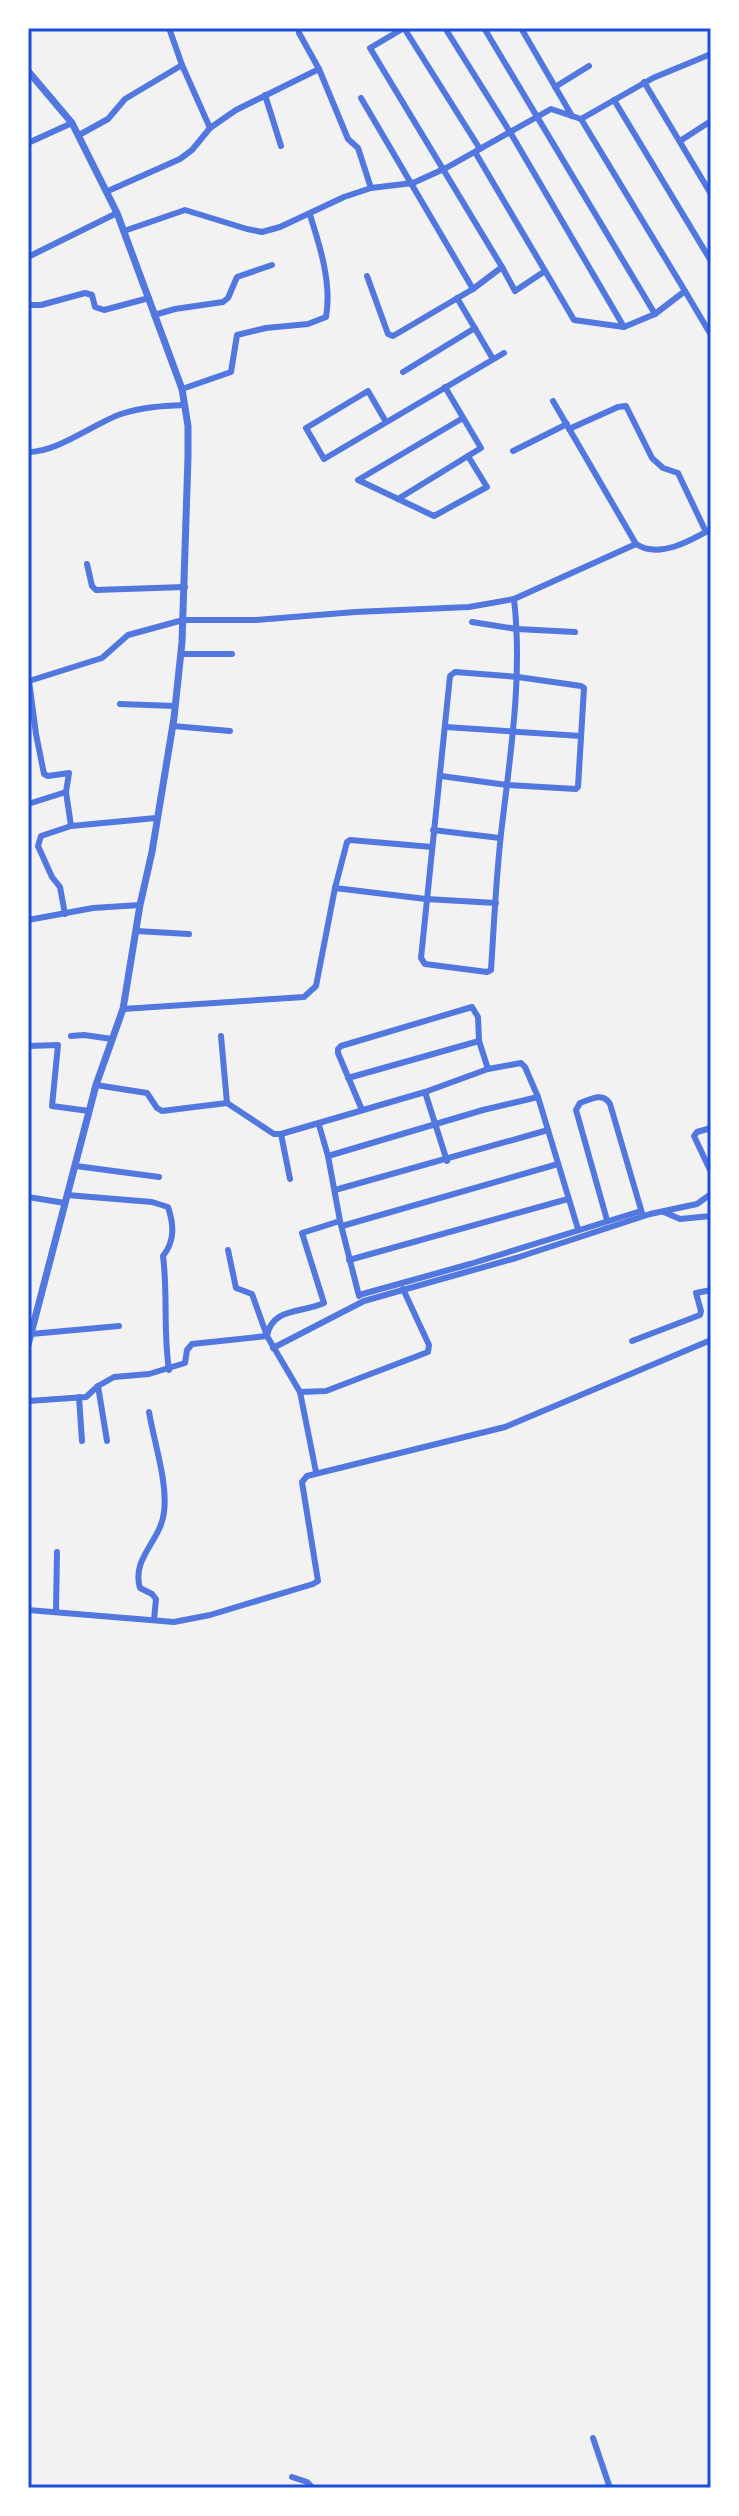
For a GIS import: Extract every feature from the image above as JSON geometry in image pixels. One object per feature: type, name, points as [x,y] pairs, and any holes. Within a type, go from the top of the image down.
[{"type":"street","points":[[169,28],[210,128]]},
{"type":"street","points":[[299,28],[348,139],[358,148],[371,188]]},
{"type":"street","points":[[545,271],[515,291],[370,48],[404,28],[574,320],[624,327],[655,314],[685,291]]},
{"type":"street","points":[[445,28],[624,327]]},
{"type":"street","points":[[484,28],[655,314]]},
{"type":"street","points":[[521,28],[572,116]]},
{"type":"street","points":[[581,119],[644,82],[711,54]]},
{"type":"street","points":[[79,135],[108,119],[125,99],[182,65]]},
{"type":"street","points":[[555,87],[589,66]]},
{"type":"street","points":[[108,191],[180,159],[210,128],[236,110],[319,69]]},
{"type":"street","points":[[28,71],[72,123],[108,191],[182,389],[188,426],[181,654],[173,726],[152,852],[123,1009],[96,1085],[28,1345]]},
{"type":"street","points":[[644,82],[711,194]]},
{"type":"street","points":[[265,95],[281,146]]},
{"type":"street","points":[[361,98],[473,289]]},
{"type":"street","points":[[614,100],[711,261]]},
{"type":"street","points":[[124,231],[185,210],[221,223],[262,232],[280,227],[371,188],[413,183],[551,109],[581,119],[711,335]]},
{"type":"street","points":[[28,143],[72,123]]},
{"type":"street","points":[[680,141],[710,125]]},
{"type":"street","points":[[28,257],[117,213]]},
{"type":"street","points":[[182,389],[231,372],[237,335],[266,328],[308,324],[326,317],[327,297],[321,251],[310,215]]},
{"type":"street","points":[[154,315],[223,302],[228,298],[237,277],[272,265]]},
{"type":"street","points":[[367,276],[388,334],[393,336],[473,289],[502,267]]},
{"type":"street","points":[[28,305],[41,305],[85,293],[92,295],[95,307],[104,310],[149,298]]},
{"type":"street","points":[[457,298],[493,359]]},
{"type":"street","points":[[403,372],[475,328]]},
{"type":"street","points":[[386,422],[368,391],[306,428],[324,459],[504,353]]},
{"type":"street","points":[[397,499],[481,448],[445,387]]},
{"type":"street","points":[[513,451],[568,426],[626,406],[652,458],[663,468],[677,472],[708,531],[670,548],[644,549],[636,544],[568,426],[553,401]]},
{"type":"street","points":[[28,452],[49,448],[123,414],[146,407],[184,405]]},
{"type":"street","points":[[463,418],[358,480],[434,516],[487,487],[468,456]]},
{"type":"street","points":[[71,826],[66,792],[69,775],[68,772],[44,774],[28,680],[102,658],[128,635],[183,620],[256,620],[469,607],[514,599],[636,544]]},
{"type":"street","points":[[87,564],[92,586],[96,590],[185,587]]},
{"type":"street","points":[[441,776],[507,785],[576,789],[585,691],[581,686],[518,677],[451,673],[422,962],[487,972],[491,970],[500,838],[507,785],[518,677],[514,599]]},
{"type":"street","points":[[472,622],[517,629],[575,632]]},
{"type":"street","points":[[181,654],[232,654]]},
{"type":"street","points":[[120,704],[175,706]]},
{"type":"street","points":[[173,726],[230,731]]},
{"type":"street","points":[[446,727],[581,736]]},
{"type":"street","points":[[28,804],[66,792]]},
{"type":"street","points":[[65,914],[60,887],[38,846],[41,836],[71,826],[156,818]]},
{"type":"street","points":[[433,830],[500,838]]},
{"type":"street","points":[[123,1009],[304,997],[316,986],[335,888],[345,846],[350,840],[432,847]]},
{"type":"street","points":[[335,888],[426,899],[496,903]]},
{"type":"street","points":[[28,920],[93,908],[140,905]]},
{"type":"street","points":[[136,931],[189,934]]},
{"type":"street","points":[[362,1110],[338,1053],[341,1046],[472,1007],[478,1017],[479,1041],[488,1069]]},
{"type":"street","points":[[71,1036],[112,1039]]},
{"type":"street","points":[[221,1036],[227,1103]]},
{"type":"street","points":[[348,1078],[479,1041]]},
{"type":"street","points":[[28,1046],[58,1046],[52,1106],[89,1111]]},
{"type":"street","points":[[96,1085],[147,1093],[157,1108],[167,1111],[227,1103],[274,1134],[281,1134],[319,1125],[517,1062],[525,1067],[538,1097],[578,1229]]},
{"type":"street","points":[[425,1092],[447,1161]]},
{"type":"street","points":[[328,1156],[538,1097]]},
{"type":"street","points":[[607,1220],[576,1110],[580,1103],[600,1097],[610,1104],[642,1214]]},
{"type":"street","points":[[319,1125],[360,1298]]},
{"type":"street","points":[[711,1128],[694,1136],[711,1172]]},
{"type":"street","points":[[335,1190],[447,1161],[548,1130]]},
{"type":"street","points":[[281,1134],[290,1179]]},
{"type":"street","points":[[267,1336],[272,1322],[284,1313],[324,1303],[302,1233],[558,1164]]},
{"type":"street","points":[[76,1166],[159,1177]]},
{"type":"street","points":[[273,1348],[360,1298],[607,1220],[697,1204],[711,1194]]},
{"type":"street","points":[[28,1197],[152,1202],[168,1207],[172,1233],[170,1247],[163,1256],[167,1300],[164,1339],[169,1370]]},
{"type":"street","points":[[349,1260],[568,1199]]},
{"type":"street","points":[[664,1212],[680,1219],[711,1216]]},
{"type":"street","points":[[360,1298],[516,1258],[642,1214]]},
{"type":"street","points":[[228,1250],[236,1288],[252,1294],[267,1336],[300,1392],[316,1472]]},
{"type":"street","points":[[300,1392],[326,1391],[428,1352],[429,1345],[403,1289]]},
{"type":"street","points":[[632,1341],[700,1315],[696,1293],[711,1290]]},
{"type":"street","points":[[31,1334],[119,1326]]},
{"type":"street","points":[[28,1401],[88,1396],[114,1377],[169,1370],[185,1363],[187,1350],[192,1344],[267,1336]]},
{"type":"street","points":[[28,1610],[174,1622],[196,1619],[315,1583],[318,1581],[302,1482],[307,1476],[505,1427],[711,1340]]},
{"type":"street","points":[[98,1386],[107,1441]]},
{"type":"street","points":[[79,1397],[82,1441]]},
{"type":"street","points":[[149,1412],[165,1509],[161,1529],[141,1559],[138,1583],[140,1588],[156,1599],[154,1620]]},
{"type":"street","points":[[56,1611],[57,1552]]},
{"type":"street","points":[[593,2438],[610,2488]]},
{"type":"street","points":[[292,2477],[313,2488]]}]
